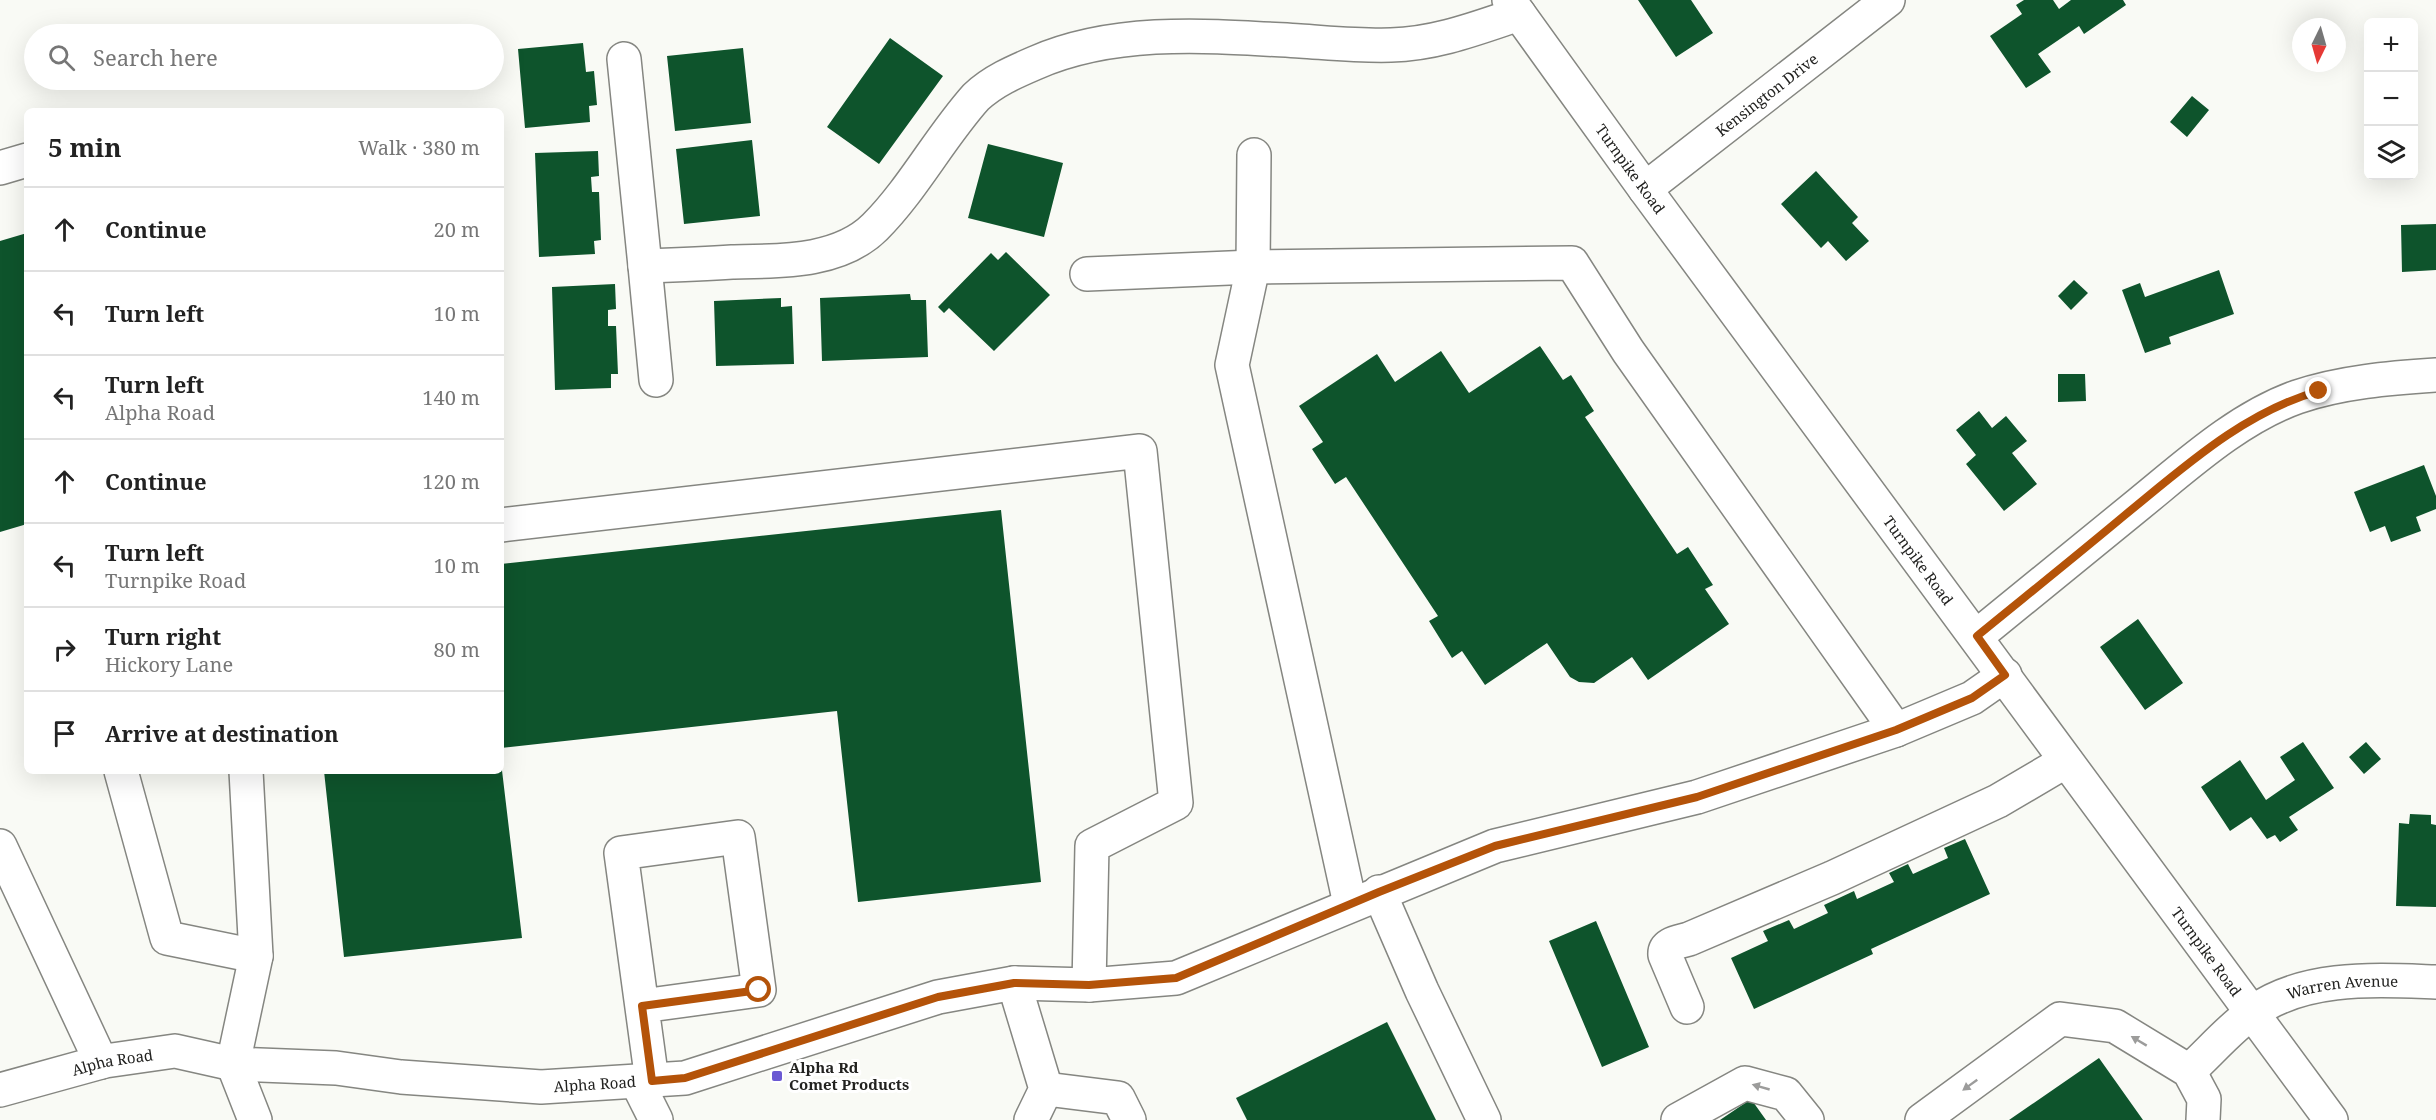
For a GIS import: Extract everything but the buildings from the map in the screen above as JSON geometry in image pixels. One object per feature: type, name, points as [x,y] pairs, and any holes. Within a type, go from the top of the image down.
[{"type":"street","name":"Kensington Drive","points":[[1645,189],[1888,0]]},
{"type":"street","name":"Turnpike Road","points":[[1514,7],[1645,189],[1977,636],[2066,761],[2331,1120]]},
{"type":"street","points":[[645,266],[783,260],[813,256],[854,243],[875,228],[967,107],[984,90],[1017,70],[1086,45],[1113,40],[1190,37],[1392,45],[1432,41],[1514,7]]},
{"type":"street","points":[[624,59],[656,381]]},
{"type":"street","points":[[1254,155],[1253,267],[1232,365],[1365,898],[1422,990],[1484,1120]]},
{"type":"street","points":[[0,168],[24,161]]},
{"type":"street","points":[[1087,274],[1253,267],[1572,263],[1628,351],[1896,730]]},
{"type":"street","points":[[1977,636],[2185,466],[2257,416],[2296,398],[2319,391],[2372,381],[2436,375]]},
{"type":"street","points":[[504,525],[1140,451],[1176,803],[1092,846],[1089,985]]},
{"type":"street","name":"Alpha Road","points":[[0,1090],[101,1062],[175,1051],[233,1064],[336,1068],[401,1077],[541,1087],[644,1082],[685,1078],[938,997],[1014,983],[1089,985],[1176,978],[1495,846],[1697,797],[1896,730],[1972,698],[2005,675]]},
{"type":"street","points":[[1687,1007],[1665,955],[1664,950],[1668,946],[1832,878],[1998,801],[2066,761]]},
{"type":"street","points":[[123,774],[167,938],[256,956]]},
{"type":"street","points":[[246,774],[256,956],[233,1064],[255,1120]]},
{"type":"street","points":[[642,1006],[759,990],[738,837],[621,853],[642,1006],[644,1082],[656,1120]]},
{"type":"street","points":[[0,846],[101,1062]]},
{"type":"street","name":"Warren Avenue","points":[[2189,1071],[2253,1012],[2284,995],[2311,987],[2354,981],[2436,982]]},
{"type":"street","points":[[1014,983],[1046,1089],[1031,1120]]},
{"type":"street","points":[[1922,1120],[2060,1019],[2115,1026],[2189,1071],[2204,1099],[2203,1120]]},
{"type":"street","points":[[1678,1120],[1745,1083],[1786,1094],[1807,1120]]},
{"type":"street","points":[[1046,1089],[1118,1098],[1129,1120]]},
{"type":"place","name":"Alpha Rd Comet Products","points":[[777,1076]]},
{"type":"route","points":[[759,990],[642,1006],[652,1081],[685,1078],[938,997],[1014,983],[1089,985],[1176,978],[1379,892],[1495,846],[1697,797],[1896,730],[1972,698],[2005,675],[1977,636],[2185,466],[2257,416],[2296,398],[2319,391]]}]
